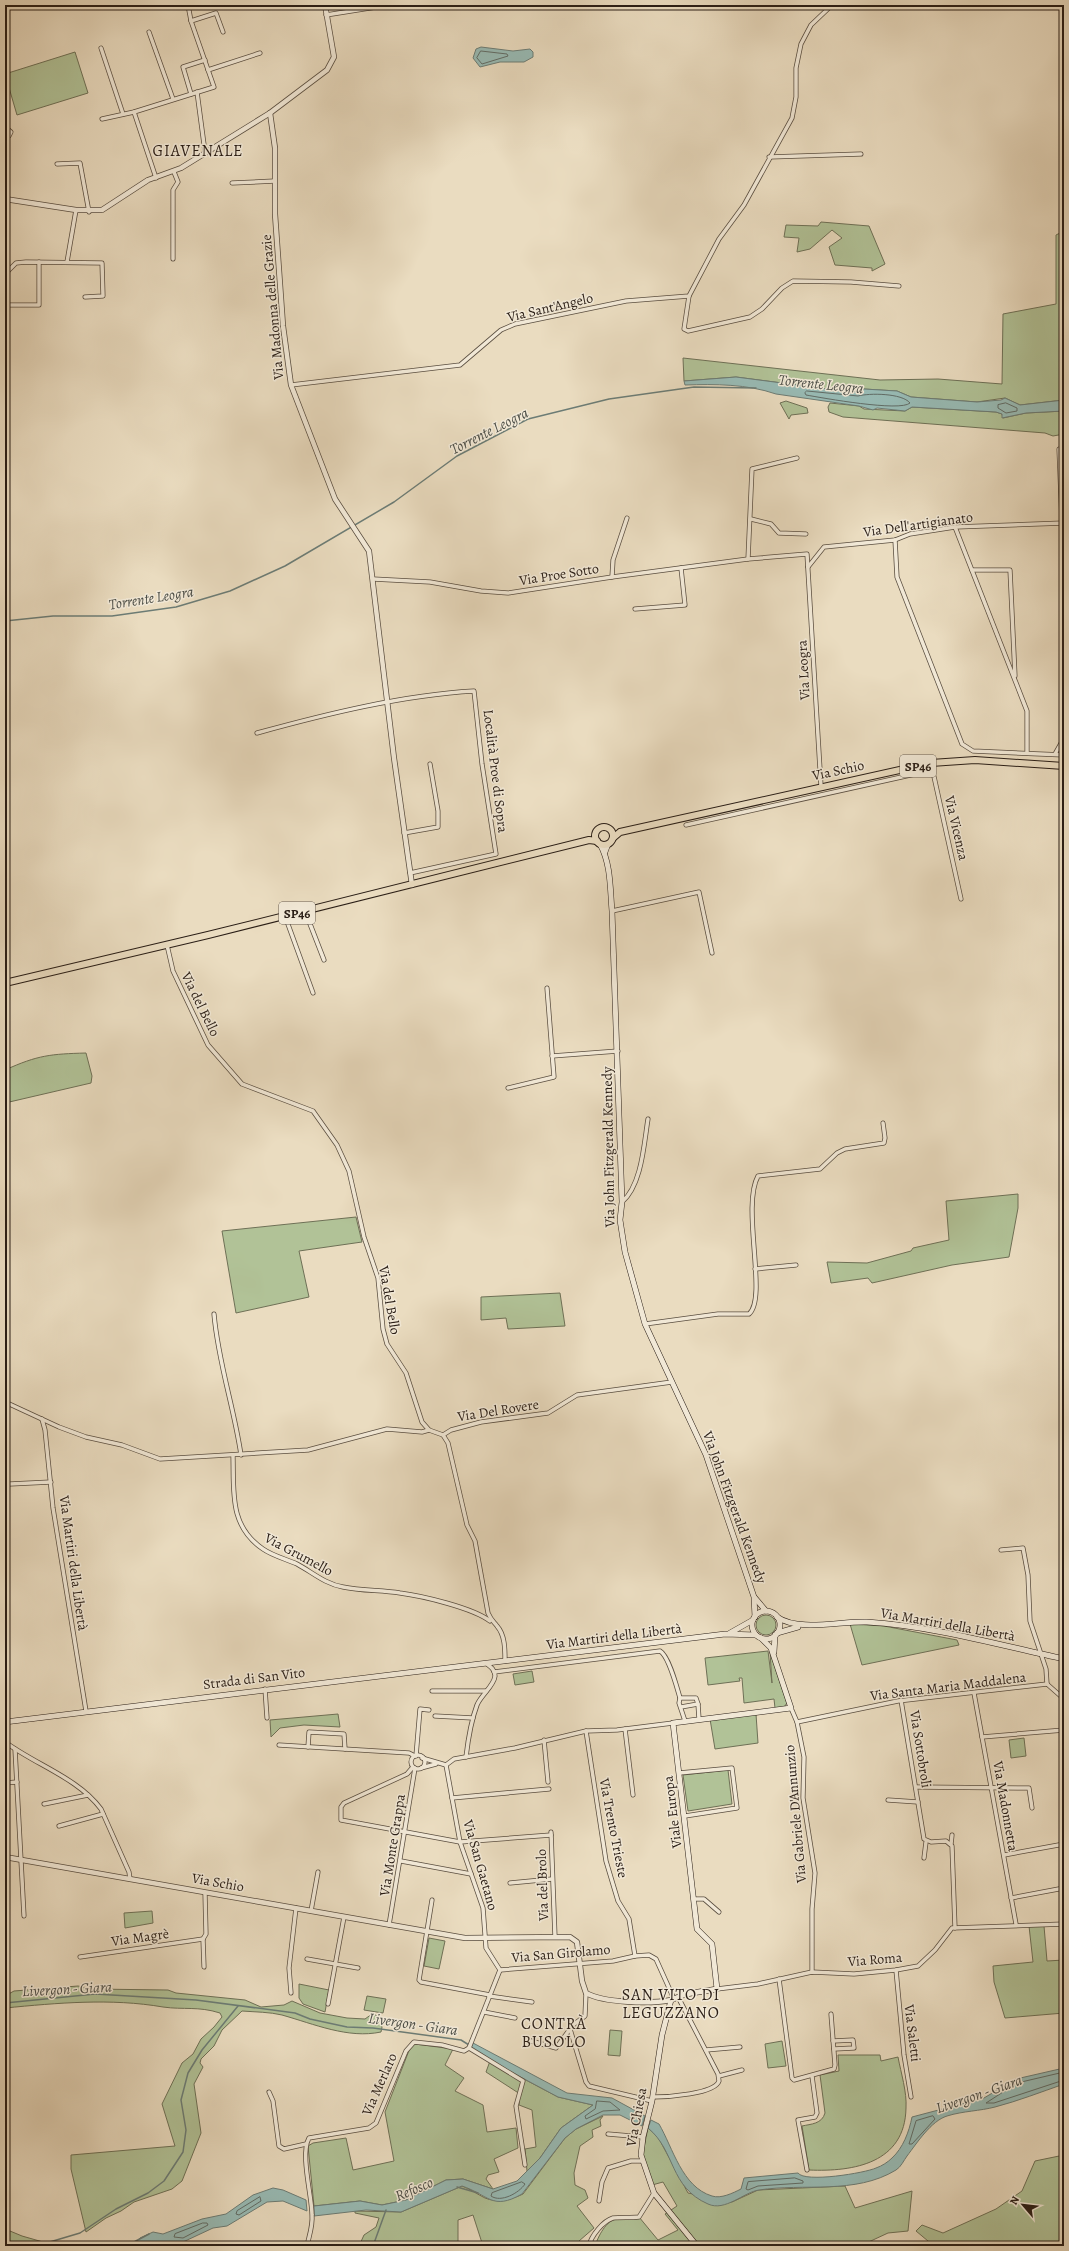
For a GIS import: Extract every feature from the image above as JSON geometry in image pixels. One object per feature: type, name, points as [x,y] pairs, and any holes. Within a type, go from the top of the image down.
[{"type":"main road","name":"Via Schio","points":[[611,830],[620,832],[684,819],[821,786],[931,763],[975,760],[1064,766]]},
{"type":"main road","name":"SP46","points":[[595,834],[603,827],[611,830]]},
{"type":"main road","points":[[611,830],[613,838]]},
{"type":"main road","name":"Via Schio","points":[[613,838],[620,832]]},
{"type":"main road","points":[[589,840],[595,834],[599,842]]},
{"type":"main road","name":"SP46","points":[[5,983],[167,945],[589,840],[608,844],[613,838]]},
{"type":"main road","name":"Via John Fitzgerald Kennedy","points":[[599,842],[605,852],[609,870],[612,911],[622,1202],[620,1220],[625,1252],[645,1324],[654,1347],[706,1455],[754,1597],[754,1619]]},
{"type":"main road","points":[[605,852],[608,844]]},
{"type":"main road","name":"Via John Fitzgerald Kennedy","points":[[754,1597],[766,1611]]},
{"type":"main road","points":[[776,1634],[780,1626],[777,1618],[766,1611],[760,1613],[754,1619],[752,1628],[759,1637],[771,1638],[776,1634],[801,1626]]},
{"type":"main road","name":"Via Martiri della Libertà","points":[[777,1618],[789,1624],[801,1626],[850,1622],[885,1624],[940,1632],[1064,1659]]},
{"type":"main road","name":"Via Martiri della Libertà","points":[[505,1661],[725,1634],[738,1630],[754,1619]]},
{"type":"main road","name":"Via Martiri della Libertà","points":[[725,1634],[759,1637]]},
{"type":"main road","name":"Via Gabriele D'Annunzio","points":[[774,1657],[776,1634]]},
{"type":"main road","name":"Via Gabriele D'Annunzio","points":[[759,1637],[769,1645],[791,1708]]},
{"type":"main road","name":"Strada di San Vito","points":[[5,1722],[265,1689],[505,1661]]},
{"type":"main road","points":[[673,1723],[791,1708]]},
{"type":"main road","name":"Viale Europa","points":[[673,1723],[697,1929],[712,1944],[717,1989]]},
{"type":"main road","name":"Via Roma","points":[[674,1998],[717,1989]]},
{"type":"main road","name":"Via Chiesa","points":[[674,1998],[662,2035],[653,2099],[642,2137],[642,2161],[654,2193],[697,2246]]},
{"type":"street","points":[[102,119],[134,112],[214,87],[191,21],[188,5]]},
{"type":"street","points":[[5,199],[89,212],[102,210],[148,180],[174,172],[270,113],[327,70],[334,61],[325,5]]},
{"type":"street","points":[[326,15],[389,5]]},
{"type":"street","points":[[832,5],[811,25],[806,33],[796,68],[796,97],[792,118],[769,157],[744,206],[709,258],[689,296],[684,329],[688,331],[699,330],[750,317],[762,309],[782,288],[793,281],[833,283],[851,282],[899,286]]},
{"type":"street","points":[[191,21],[216,13],[223,32]]},
{"type":"street","points":[[149,32],[172,100]]},
{"type":"street","points":[[101,48],[123,114]]},
{"type":"street","points":[[208,70],[260,53]]},
{"type":"street","points":[[191,94],[183,67],[205,60]]},
{"type":"street","points":[[197,92],[205,152]]},
{"type":"street","points":[[134,112],[156,178]]},
{"type":"street","name":"Via Madonna delle Grazie","points":[[270,113],[275,148],[275,214],[283,326],[291,385],[335,499],[369,552],[374,579]]},
{"type":"street","points":[[5,128],[9,129],[11,132],[9,136],[5,137]]},
{"type":"street","points":[[769,157],[861,154]]},
{"type":"street","points":[[58,164],[80,164],[89,212]]},
{"type":"street","points":[[173,259],[173,190],[178,182],[174,172]]},
{"type":"street","points":[[232,183],[275,181]]},
{"type":"street","points":[[67,262],[76,210]]},
{"type":"street","points":[[5,305],[39,305],[39,262]]},
{"type":"street","points":[[5,274],[16,263],[102,263],[103,296],[85,297]]},
{"type":"street","name":"Via Sant'Angelo","points":[[291,385],[460,365],[501,330],[515,324],[626,302],[689,296]]},
{"type":"street","points":[[1059,449],[1063,523]]},
{"type":"street","points":[[748,559],[751,519],[752,469],[797,458]]},
{"type":"street","points":[[612,577],[613,560],[627,518]]},
{"type":"street","points":[[751,519],[771,524],[779,534],[806,534]]},
{"type":"street","name":"Via Dell'artigianato","points":[[808,567],[824,547],[895,540],[910,534],[955,527],[1063,523]]},
{"type":"street","points":[[955,527],[1027,711],[1027,753]]},
{"type":"street","points":[[895,540],[897,577],[962,744],[973,751],[1055,754],[1064,756]]},
{"type":"street","name":"Via Proe Sotto","points":[[374,579],[430,582],[481,591],[508,593],[612,577],[748,559],[807,554]]},
{"type":"street","name":"Via Leogra","points":[[807,554],[821,786]]},
{"type":"street","points":[[635,609],[685,605],[681,568]]},
{"type":"street","points":[[972,570],[1010,570],[1015,679]]},
{"type":"street","points":[[374,579],[404,832],[412,885]]},
{"type":"street","name":"Località Proe di Sopra","points":[[257,733],[298,722],[388,703],[452,692],[474,691],[482,764],[496,854],[410,873]]},
{"type":"street","points":[[1055,754],[1064,738]]},
{"type":"street","name":"Via Vicenza","points":[[931,763],[961,899]]},
{"type":"street","points":[[404,832],[438,827],[438,812],[430,764]]},
{"type":"street","name":"Via Schio","points":[[686,825],[933,770]]},
{"type":"street","points":[[612,911],[699,892],[712,953]]},
{"type":"street","points":[[305,911],[324,960]]},
{"type":"street","points":[[285,916],[313,992]]},
{"type":"street","name":"Via del Bello","points":[[167,945],[173,971],[208,1045],[242,1084],[313,1111],[337,1145],[349,1171],[364,1237],[378,1278],[383,1329],[387,1344],[406,1373],[422,1422],[429,1430]]},
{"type":"street","points":[[508,1088],[552,1079],[552,1056],[547,988]]},
{"type":"street","points":[[552,1056],[618,1051]]},
{"type":"street","points":[[622,1202],[627,1198],[639,1172],[648,1119]]},
{"type":"street","points":[[645,1324],[718,1314],[749,1314],[755,1306],[752,1193],[758,1176],[820,1169],[837,1153],[845,1148],[884,1143],[885,1138],[883,1124]]},
{"type":"street","points":[[755,1269],[796,1265]]},
{"type":"street","points":[[214,1314],[216,1342],[237,1426],[241,1455]]},
{"type":"street","name":"Via Del Rovere","points":[[443,1435],[451,1430],[481,1422],[548,1413],[577,1395],[672,1382]]},
{"type":"street","points":[[5,1402],[42,1420],[86,1437],[114,1443],[160,1459],[233,1456],[308,1450],[387,1429],[422,1432],[429,1430],[443,1435],[451,1453],[467,1525],[475,1541],[488,1613],[492,1622],[497,1625],[503,1636],[505,1661]]},
{"type":"street","name":"Via Martiri della Libertà","points":[[42,1420],[45,1430],[61,1558],[86,1711]]},
{"type":"street","name":"Via Grumello","points":[[233,1456],[234,1505],[236,1516],[250,1536],[263,1550],[296,1564],[335,1586],[409,1594],[475,1613],[492,1622]]},
{"type":"street","points":[[10,1484],[51,1482]]},
{"type":"street","name":"Via Santa Maria Maddalena","points":[[798,1722],[901,1700],[1047,1684],[1046,1668],[1030,1621],[1028,1575],[1023,1548],[1001,1550]]},
{"type":"street","points":[[494,1672],[660,1651],[667,1660],[680,1698],[679,1703],[682,1707],[684,1721]]},
{"type":"street","points":[[486,1663],[494,1672]]},
{"type":"street","points":[[466,1756],[472,1718],[478,1703],[492,1683],[494,1672]]},
{"type":"street","points":[[1047,1684],[1064,1699]]},
{"type":"street","points":[[265,1689],[267,1718]]},
{"type":"street","points":[[432,1691],[486,1691]]},
{"type":"street","name":"Via Madonnetta","points":[[974,1693],[1016,1924]]},
{"type":"street","points":[[680,1698],[696,1698],[699,1719]]},
{"type":"street","name":"Via Sottobroli","points":[[901,1700],[926,1842],[924,1858]]},
{"type":"street","points":[[682,1707],[698,1704]]},
{"type":"street","name":"Via Gabriele D'Annunzio","points":[[791,1708],[798,1722],[804,1757],[803,1798],[806,1825],[815,1873],[812,1908],[812,1972]]},
{"type":"street","points":[[411,1760],[415,1756],[420,1709],[429,1710]]},
{"type":"street","points":[[434,1716],[472,1718]]},
{"type":"street","points":[[279,1745],[412,1754],[446,1765],[454,1759],[466,1756],[586,1731],[625,1729],[673,1723]]},
{"type":"street","points":[[625,1729],[634,1795]]},
{"type":"street","points":[[982,1738],[1064,1730]]},
{"type":"street","name":"Via Trento Trieste","points":[[586,1731],[598,1799],[606,1861],[618,1901],[629,1919],[635,1956]]},
{"type":"street","points":[[308,1747],[310,1732],[344,1734],[345,1749]]},
{"type":"street","points":[[544,1740],[548,1782]]},
{"type":"street","points":[[5,1742],[15,1750],[88,1795],[103,1814],[129,1872],[130,1878]]},
{"type":"street","points":[[15,1750],[24,1916]]},
{"type":"street","points":[[401,1753],[411,1760],[414,1768]]},
{"type":"street","points":[[421,1768],[424,1764],[422,1758]]},
{"type":"street","points":[[438,1763],[421,1768],[414,1768],[407,1774],[342,1805],[341,1820],[460,1842]]},
{"type":"street","name":"Via San Gaetano","points":[[446,1765],[460,1842],[483,1908],[484,1939]]},
{"type":"street","name":"Via Monte Grappa","points":[[389,1925],[406,1832],[414,1768]]},
{"type":"street","points":[[679,1773],[732,1768],[737,1808],[684,1816]]},
{"type":"street","points":[[5,1783],[17,1782]]},
{"type":"street","points":[[916,1786],[1029,1788],[1032,1808]]},
{"type":"street","points":[[452,1798],[549,1789]]},
{"type":"street","points":[[44,1804],[88,1795]]},
{"type":"street","name":"Via Sottobroli","points":[[888,1800],[918,1802]]},
{"type":"street","points":[[60,1826],[103,1814]]},
{"type":"street","name":"Via del Brolo","points":[[460,1842],[551,1834],[555,1937]]},
{"type":"street","points":[[952,1835],[951,1844],[956,1901],[954,1928],[1016,1924],[1064,1924]]},
{"type":"street","points":[[926,1842],[946,1841],[951,1844]]},
{"type":"street","points":[[1004,1855],[1064,1844]]},
{"type":"street","name":"Via Schio","points":[[5,1857],[465,1938],[570,1937],[575,1940],[580,1962]]},
{"type":"street","points":[[401,1861],[471,1874]]},
{"type":"street","points":[[312,1911],[318,1872]]},
{"type":"street","points":[[510,1883],[552,1878]]},
{"type":"street","points":[[1011,1898],[1064,1888]]},
{"type":"street","points":[[204,1967],[204,1939],[206,1934],[205,1893]]},
{"type":"street","points":[[694,1899],[704,1898],[719,1912]]},
{"type":"street","points":[[432,1900],[419,1977],[421,1982],[490,1996],[532,2002]]},
{"type":"street","points":[[291,1993],[289,1968],[296,1908]]},
{"type":"street","points":[[328,2004],[344,1917]]},
{"type":"street","name":"Via Roma","points":[[717,1989],[812,1972],[854,1974],[896,1970],[918,1966],[935,1950],[954,1928]]},
{"type":"street","name":"Via Magrè","points":[[80,1957],[204,1939]]},
{"type":"street","name":"Via San Girolamo","points":[[484,1939],[487,1951],[500,1970],[580,1962],[613,1961],[635,1956]]},
{"type":"street","points":[[570,2030],[586,2082],[589,2086],[653,2099],[714,2088],[718,2085],[718,2076],[706,2050],[674,1998],[656,1959],[649,1955],[635,1956]]},
{"type":"street","points":[[307,1959],[358,1968]]},
{"type":"street","points":[[531,2041],[556,2048],[570,2030],[584,2016],[586,1993],[582,1981],[580,1962]]},
{"type":"street","points":[[500,1970],[469,2048],[523,2080],[516,2106],[525,2165]]},
{"type":"street","name":"Via Saletti","points":[[896,1970],[904,2055],[911,2098]]},
{"type":"street","points":[[779,1979],[792,2078],[797,2080],[834,2069],[831,2014]]},
{"type":"street","points":[[586,1993],[596,1997],[643,2002],[674,1998]]},
{"type":"street","points":[[484,2012],[515,2018]]},
{"type":"street","points":[[833,2042],[853,2040],[854,2048],[834,2050]]},
{"type":"street","name":"Via Merlaro","points":[[269,2092],[273,2102],[278,2146],[284,2149],[306,2144],[309,2138],[369,2128],[376,2122],[406,2051],[414,2042],[442,2045],[464,2051],[469,2048]]},
{"type":"street","points":[[706,2050],[740,2047]]},
{"type":"street","points":[[718,2076],[742,2070]]},
{"type":"street","points":[[807,2170],[798,2120],[815,2117],[817,2113],[812,2076]]},
{"type":"street","points":[[608,2134],[642,2137]]},
{"type":"street","points":[[306,2144],[312,2204],[307,2246]]},
{"type":"street","points":[[599,2201],[602,2182],[608,2168],[632,2161],[642,2161]]},
{"type":"street","points":[[589,2246],[590,2240],[607,2221],[614,2218],[639,2217],[654,2193]]},
{"type":"green space","points":[[75,52],[88,93],[17,115],[5,74]]},
{"type":"green space","points":[[821,222],[869,226],[885,264],[872,271],[872,268],[835,265],[829,247],[842,238],[832,230],[810,249],[797,252],[799,238],[784,237],[786,225],[818,226]]},
{"type":"green space","points":[[1064,231],[1064,400],[1020,405],[1005,398],[977,402],[911,397],[897,391],[864,389],[858,392],[736,377],[684,381],[683,358],[880,380],[938,379],[1002,384],[1003,314],[1056,304],[1056,235]]},
{"type":"green space","points":[[786,401],[807,408],[808,413],[791,415],[789,419],[780,403]]},
{"type":"green space","points":[[830,403],[859,406],[864,409],[905,411],[912,407],[996,412],[1002,414],[1003,418],[1026,413],[1064,411],[1064,434],[1053,436],[1045,433],[843,417],[829,412],[828,407]]},
{"type":"green space","points":[[86,1053],[92,1076],[91,1083],[5,1103],[5,1070],[27,1061],[45,1056]]},
{"type":"green space","points":[[1018,1194],[1018,1208],[1009,1257],[952,1265],[872,1283],[868,1278],[831,1283],[827,1262],[867,1263],[911,1251],[913,1248],[949,1240],[946,1201]]},
{"type":"green space","points":[[356,1217],[362,1242],[299,1251],[309,1297],[236,1313],[222,1231]]},
{"type":"green space","points":[[560,1293],[565,1326],[508,1329],[506,1318],[481,1320],[481,1297]]},
{"type":"green space","points":[[766,1615],[773,1618],[776,1625],[773,1632],[766,1635],[759,1632],[756,1625],[759,1618]]},
{"type":"green space","points":[[850,1624],[884,1626],[957,1640],[959,1645],[862,1665]]},
{"type":"green space","points":[[768,1651],[772,1683],[770,1652],[787,1703],[784,1707],[775,1708],[774,1699],[744,1703],[742,1678],[739,1678],[740,1681],[708,1685],[705,1658]]},
{"type":"green space","points":[[532,1671],[534,1682],[515,1685],[513,1674]]},
{"type":"green space","points":[[338,1714],[340,1727],[304,1725],[280,1728],[271,1737],[270,1720]]},
{"type":"green space","points":[[756,1714],[758,1743],[715,1749],[710,1719]]},
{"type":"green space","points":[[1024,1738],[1026,1756],[1011,1758],[1009,1740]]},
{"type":"green space","points":[[728,1770],[732,1804],[688,1811],[683,1775]]},
{"type":"green space","points":[[152,1911],[153,1923],[125,1928],[124,1913]]},
{"type":"green space","points":[[1029,1926],[1044,1926],[1047,1961],[1064,1960],[1064,2013],[1005,2018],[994,1982],[993,1966],[1033,1962]]},
{"type":"green space","points":[[429,1938],[445,1941],[439,1969],[424,1966]]},
{"type":"green space","points":[[299,1984],[329,1990],[325,2012],[303,2004],[299,1998]]},
{"type":"green space","points":[[78,1986],[92,1989],[168,1990],[176,1993],[245,2000],[261,2007],[284,2005],[292,2001],[320,2013],[347,2018],[365,2019],[372,2014],[376,2015],[382,2027],[381,2032],[356,2034],[331,2030],[282,2015],[242,2011],[222,2030],[214,2046],[201,2059],[200,2063],[203,2067],[194,2084],[201,2133],[182,2181],[172,2189],[134,2202],[121,2211],[106,2218],[86,2232],[71,2169],[71,2155],[175,2146],[162,2104],[182,2063],[193,2054],[201,2039],[222,2017],[220,2013],[198,2009],[104,2002],[64,2003],[5,2008],[5,1996],[14,1991]]},
{"type":"green space","points":[[367,1996],[386,1999],[383,2013],[364,2010]]},
{"type":"green space","points":[[610,2030],[622,2031],[620,2056],[608,2055]]},
{"type":"green space","points":[[782,2041],[786,2066],[768,2068],[765,2044]]},
{"type":"green space","points":[[415,2044],[453,2049],[445,2065],[464,2078],[455,2091],[483,2105],[487,2132],[516,2128],[518,2148],[494,2159],[499,2172],[488,2175],[486,2179],[493,2189],[463,2179],[446,2180],[406,2200],[382,2205],[360,2201],[314,2206],[308,2146],[313,2143],[346,2138],[353,2170],[394,2161],[385,2112],[410,2048]]},
{"type":"green space","points":[[838,2055],[880,2055],[881,2061],[898,2057],[906,2096],[903,2127],[897,2141],[887,2152],[874,2160],[859,2166],[843,2169],[809,2170],[802,2126],[816,2123],[824,2117],[825,2113],[820,2075],[839,2071]]},
{"type":"green space","points":[[490,2061],[558,2097],[593,2105],[561,2128],[540,2158],[527,2171],[525,2149],[536,2147],[532,2110],[519,2105],[520,2094],[486,2072]]},
{"type":"green space","points":[[603,2116],[600,2120],[601,2126],[592,2130],[593,2137],[580,2146],[574,2173],[575,2185],[585,2190],[588,2198],[577,2206],[594,2228],[579,2241],[577,2246],[483,2246],[473,2215],[458,2220],[458,2246],[359,2246],[364,2235],[376,2227],[379,2218],[355,2213],[355,2211],[401,2212],[462,2186],[485,2198],[494,2200],[504,2200],[519,2196],[523,2194],[565,2138],[576,2129]]},
{"type":"green space","points":[[648,2128],[658,2137],[688,2193],[732,2202],[758,2190],[845,2186],[855,2208],[912,2191],[908,2231],[888,2233],[860,2246],[787,2244],[595,2246],[600,2234],[609,2222],[617,2219],[631,2219],[639,2217],[658,2240],[678,2230],[665,2214],[677,2206],[663,2182],[652,2185],[642,2157]]},
{"type":"green space","points":[[1064,2155],[1064,2246],[934,2246],[916,2231],[922,2225],[943,2233],[996,2209],[1022,2191],[1035,2161]]},
{"type":"green space","points":[[10,2231],[50,2244],[5,2246],[5,2234]]},
{"type":"water","points":[[481,47],[513,51],[530,49],[533,52],[533,57],[524,62],[500,62],[480,67],[473,58],[476,49]]},
{"type":"water","points":[[736,377],[858,392],[864,389],[897,391],[911,397],[977,402],[1001,400],[1005,398],[1020,405],[1064,400],[1064,411],[1026,413],[1002,418],[1002,414],[996,412],[912,407],[905,411],[877,408],[873,410],[859,406],[776,394],[742,386],[685,385],[684,381]]},
{"type":"water","points":[[473,2043],[567,2093],[612,2098],[645,2116],[642,2126],[620,2115],[603,2115],[576,2129],[565,2138],[522,2194],[512,2199],[504,2201],[491,2200],[462,2186],[401,2212],[366,2210],[314,2216],[314,2206],[360,2201],[382,2205],[406,2200],[446,2180],[463,2179],[493,2189],[517,2181],[540,2158],[561,2128],[593,2105],[558,2097],[470,2050]]},
{"type":"water","points":[[1064,2068],[1064,2084],[1004,2105],[953,2114],[941,2119],[930,2127],[898,2169],[880,2178],[864,2183],[829,2187],[776,2188],[759,2190],[728,2204],[714,2206],[695,2197],[679,2179],[664,2147],[648,2128],[651,2120],[659,2124],[686,2176],[702,2191],[712,2196],[719,2197],[741,2189],[744,2178],[798,2173],[803,2176],[823,2177],[860,2172],[876,2168],[889,2161],[896,2154],[907,2134],[912,2117],[984,2098],[1016,2079]]},
{"type":"water","points":[[273,2188],[283,2190],[306,2200],[307,2211],[283,2201],[267,2202],[227,2226],[213,2228],[183,2242],[148,2243],[146,2246],[132,2246],[140,2238],[153,2232],[163,2234],[202,2219],[226,2214],[253,2195]]},
{"type":"waterway","name":"Torrente Leogra","points":[[5,621],[53,616],[112,616],[176,607],[230,591],[285,566],[394,502],[457,456],[528,419],[609,399],[694,387],[756,388]]},
{"type":"waterway","name":"Livergon - Giara","points":[[5,2003],[95,1994],[196,2000],[295,2013],[310,2019],[347,2027],[373,2028],[461,2040],[469,2045]]},
{"type":"waterway","points":[[43,2244],[80,2233],[116,2209],[148,2193],[164,2181],[183,2152],[186,2130],[181,2100],[188,2073],[202,2050],[238,2006]]},
{"type":"waterway","name":"Refosco","points":[[457,2187],[478,2193]]},
{"type":"waterway","points":[[373,2246],[386,2210]]},
{"type":"waterway","name":"Refosco","points":[[131,2246],[132,2243],[149,2234]]},
{"type":"district","name":"GIAVENALE","points":[[198,150]]},
{"type":"district","name":"SAN VITO DI LEGUZZANO","points":[[671,2003]]},
{"type":"district","name":"CONTRÀ BUSOLO","points":[[554,2032]]}]
